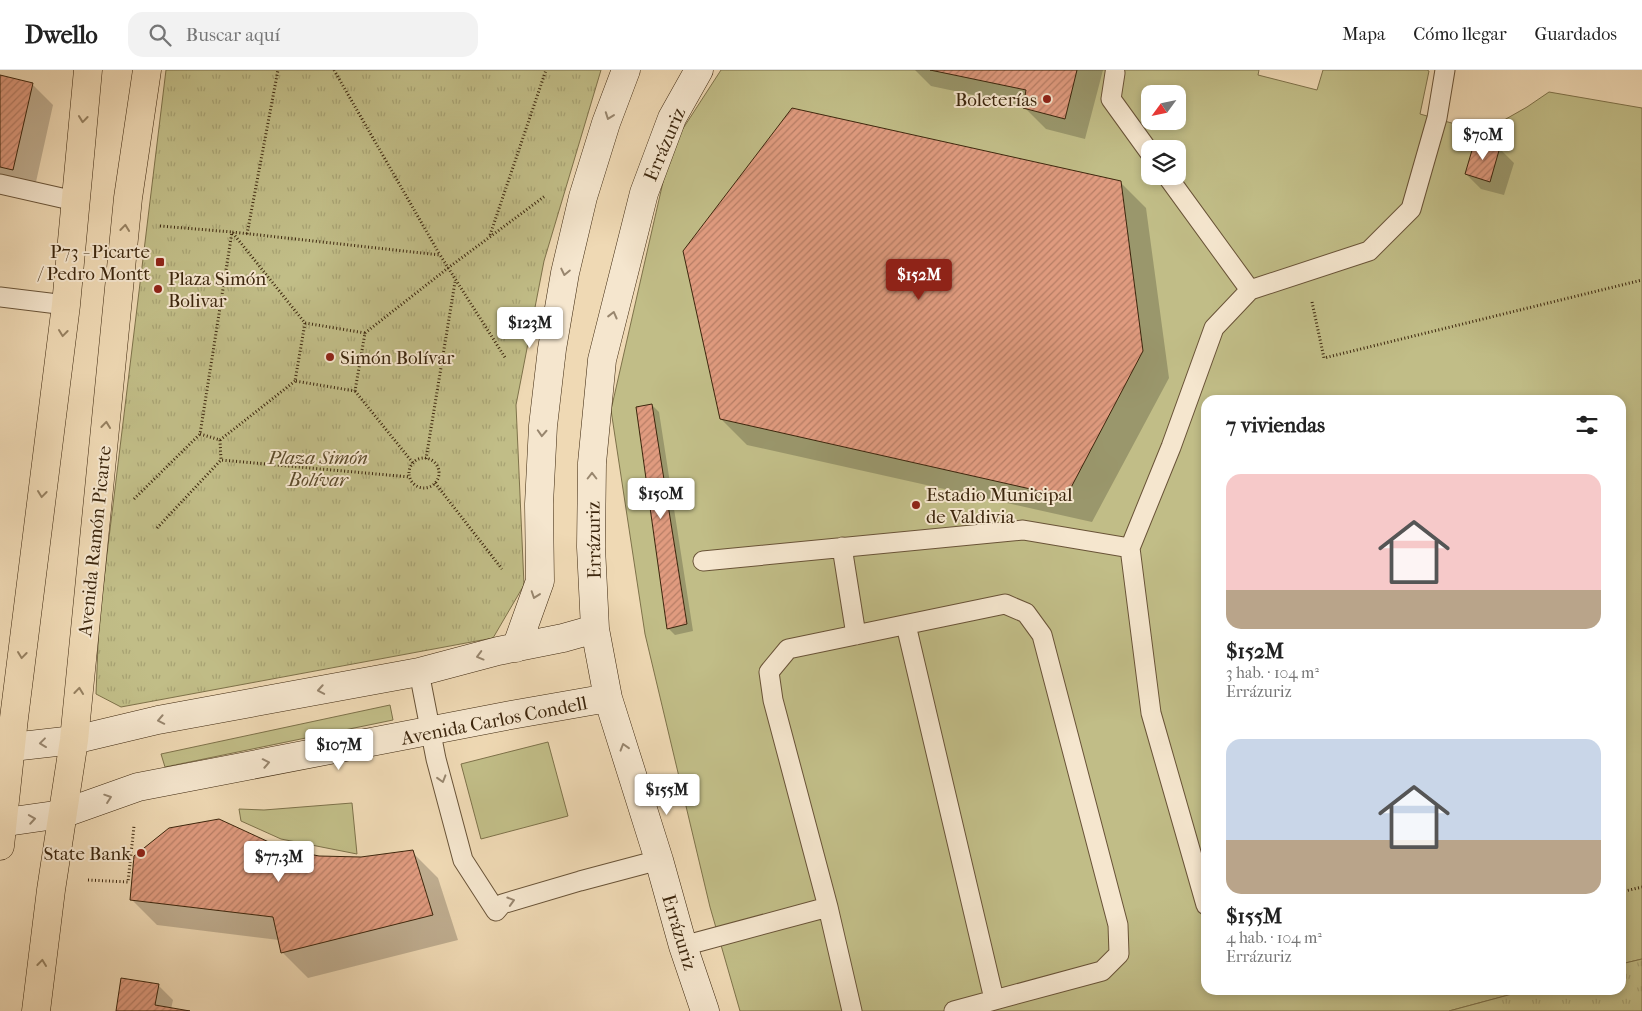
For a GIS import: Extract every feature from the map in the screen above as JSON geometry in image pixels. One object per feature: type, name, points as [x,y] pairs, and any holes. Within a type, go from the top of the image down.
[{"type":"main road","points":[[1,831],[6,749],[14,718],[66,305],[88,70]]},
{"type":"main road","name":"Avenida Ramón Picarte","points":[[36,1011],[62,814],[74,740],[128,198],[146,70]]},
{"type":"main road","points":[[516,648],[540,581],[539,504],[543,426],[552,349],[565,273],[583,197],[606,123],[626,70]]},
{"type":"main road","name":"Errázuriz","points":[[699,70],[672,118],[644,193],[602,360],[592,463],[591,546],[595,629],[608,698],[659,860],[683,946],[705,1011]]},
{"type":"main road","points":[[6,749],[74,740],[158,720],[419,672],[595,629]]},
{"type":"main road","name":"Avenida Carlos Condell","points":[[1,831],[62,814],[138,787],[608,698]]},
{"type":"lane","points":[[1201,888],[1151,713],[1130,548],[1214,328],[1250,290],[1369,251],[1410,208],[1437,118],[1445,70]]},
{"type":"lane","points":[[1115,73],[1111,99],[1141,141]]},
{"type":"lane","points":[[0,184],[75,201]]},
{"type":"lane","points":[[1174,185],[1250,290]]},
{"type":"lane","points":[[0,298],[66,305]]},
{"type":"lane","points":[[703,561],[1023,530],[1130,548]]},
{"type":"lane","points":[[842,547],[856,635]]},
{"type":"lane","points":[[852,1011],[828,907],[773,700],[769,672],[788,649],[1005,604],[1026,613],[1042,635],[1118,924],[1118,954],[1102,971],[954,1011]]},
{"type":"lane","points":[[906,625],[994,1000]]},
{"type":"lane","points":[[419,672],[436,759],[463,860],[496,911],[502,904],[580,880],[659,860]]},
{"type":"lane","points":[[683,946],[828,907]]},
{"type":"path","points":[[247,234],[278,70]]},
{"type":"path","points":[[334,70],[440,256],[506,359]]},
{"type":"path","points":[[489,237],[546,70]]},
{"type":"path","points":[[355,391],[365,333],[545,196]]},
{"type":"path","points":[[156,226],[232,232],[440,256]]},
{"type":"path","points":[[232,232],[305,322],[365,333]]},
{"type":"path","points":[[130,503],[200,434],[232,232]]},
{"type":"path","points":[[1305,272],[1324,358],[1642,280]]},
{"type":"path","points":[[426,459],[455,281]]},
{"type":"path","points":[[220,440],[295,381],[305,322]]},
{"type":"path","points":[[295,381],[355,391],[414,463]]},
{"type":"path","points":[[200,434],[220,440]]},
{"type":"path","points":[[157,528],[221,460],[220,440]]},
{"type":"path","points":[[426,459],[435,464],[438,473],[435,483],[427,488],[413,484],[410,477],[410,466],[414,463],[417,460],[426,459]]},
{"type":"path","points":[[221,460],[410,477]]},
{"type":"path","points":[[435,483],[502,569]]},
{"type":"path","points":[[1626,891],[1642,887]]},
{"type":"green space","name":"Plaza Simón Bolívar","points":[[166,70],[601,70],[544,261],[516,405],[524,585],[493,638],[121,707],[96,694],[99,620]]},
{"type":"green space","name":"Estadio Municipal de Valdivia","points":[[721,70],[1259,70],[1258,75],[1317,90],[1323,70],[1427,70],[1429,71],[1420,114],[1483,132],[1549,92],[1642,108],[1642,959],[1626,963],[1626,395],[1201,395],[1201,995],[1508,995],[1449,1011],[740,1011],[710,907],[645,634],[611,410],[671,147]]},
{"type":"green space","points":[[390,705],[393,720],[165,767],[161,754]]},
{"type":"green space","points":[[548,742],[568,816],[481,839],[461,764]]},
{"type":"green space","points":[[352,803],[357,854],[281,839],[241,821],[239,809],[264,810]]},
{"type":"green space","points":[[1642,959],[1642,1011],[1449,1011],[1508,995],[1626,995],[1626,963]]},
{"type":"building","name":"Boleterías","points":[[930,70],[1077,70],[1065,119],[1023,108],[1026,90]]},
{"type":"building","points":[[0,75],[33,83],[13,170],[0,167]]},
{"type":"building","points":[[792,108],[1121,181],[1143,351],[1066,497],[720,419],[683,251]]},
{"type":"building","points":[[1475,140],[1500,147],[1490,182],[1465,174]]},
{"type":"building","points":[[652,404],[687,624],[667,629],[636,407]]},
{"type":"building","points":[[219,819],[284,849],[319,856],[361,857],[413,850],[433,915],[281,953],[273,917],[130,900],[134,856],[169,828]]},
{"type":"building","points":[[121,978],[159,984],[155,1005],[190,1011],[116,1011]]},
{"type":"place","name":"Boleterías","points":[[1047,99]]},
{"type":"place","name":"P73 - Picarte / Pedro Montt","points":[[160,262]]},
{"type":"place","name":"Plaza Simón Bolivar","points":[[158,289]]},
{"type":"place","name":"Simón Bolívar","points":[[330,357]]},
{"type":"place","name":"Estadio Municipal de Valdivia","points":[[916,505]]},
{"type":"place","name":"State Bank","points":[[141,853]]}]
